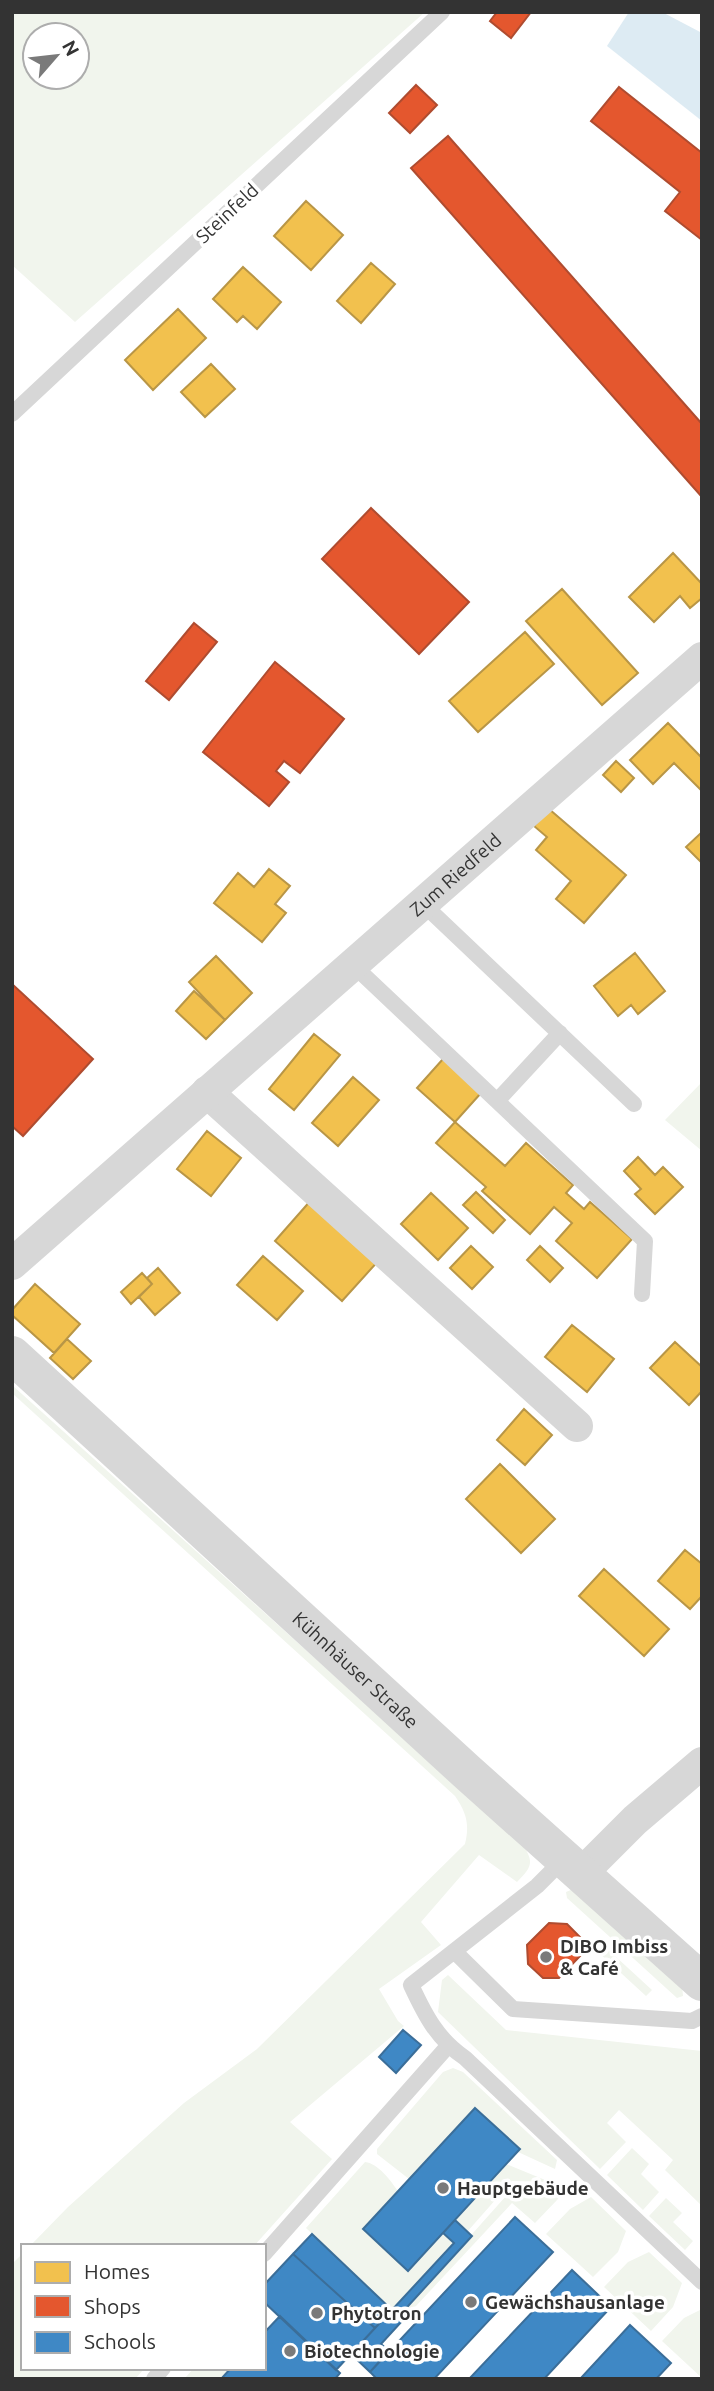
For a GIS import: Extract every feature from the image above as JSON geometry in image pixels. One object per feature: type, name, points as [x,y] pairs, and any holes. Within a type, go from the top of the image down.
[{"type":"street","name":"Zum Riedfeld","points":[[12,1264],[702,658]]},
{"type":"street","points":[[207,1092],[577,1426]]},
{"type":"street","name":"Kühnhäuser Straße","points":[[12,1355],[457,1763],[702,1982]]},
{"type":"street","points":[[574,1865],[592,1861],[702,1763]]},
{"type":"lane","name":"Steinfeld","points":[[12,414],[442,12]]},
{"type":"lane","points":[[422,903],[634,1104]]},
{"type":"lane","points":[[352,964],[645,1241],[642,1294]]},
{"type":"lane","points":[[497,1101],[560,1033]]},
{"type":"lane","points":[[574,1865],[537,1886],[411,1985],[432,2027],[448,2046],[465,2058],[702,2282]]},
{"type":"lane","points":[[455,1952],[513,2009],[692,2021],[702,2016]]},
{"type":"lane","points":[[266,2252],[448,2046]]},
{"type":"shaded area","points":[[12,12],[425,12],[75,322],[12,265]]},
{"type":"shaded area","points":[[629,12],[662,12],[702,33],[702,121],[607,46]]},
{"type":"shaded area","points":[[702,1082],[702,1151],[665,1120]]},
{"type":"shaded area","points":[[12,1385],[524,1847],[529,1857],[530,1866],[517,1882],[479,1855],[421,1922],[441,1945],[379,1989],[398,2021],[404,2026],[290,2122],[332,2159],[256,2244],[32,2244],[68,2207],[184,2103],[257,2049],[465,1844],[466,1818],[455,1796],[12,1393]]},
{"type":"shaded area","points":[[573,1889],[682,1985],[683,1996],[677,1998],[567,1898],[566,1892]]},
{"type":"shaded area","points":[[602,1944],[652,1990],[646,1996],[597,1951]]},
{"type":"shaded area","points":[[448,1975],[506,2030],[702,2051],[702,2206],[665,2170],[673,2160],[619,2110],[607,2123],[626,2142],[600,2169],[438,2012],[442,1980]]},
{"type":"shaded area","points":[[453,2068],[463,2072],[557,2160],[555,2169],[518,2152],[520,2149],[475,2108],[409,2179],[377,2154],[377,2149],[443,2072]]},
{"type":"shaded area","points":[[632,2148],[649,2164],[641,2174],[659,2192],[643,2210],[607,2175]]},
{"type":"shaded area","points":[[365,2162],[379,2169],[398,2191],[363,2229],[408,2271],[443,2233],[454,2243],[392,2310],[306,2228]]},
{"type":"shaded area","points":[[506,2164],[550,2182],[512,2181],[467,2232],[455,2220]]},
{"type":"shaded area","points":[[514,2187],[561,2187],[558,2199],[535,2223],[512,2203],[403,2320],[399,2316]]},
{"type":"shaded area","points":[[591,2197],[626,2231],[618,2252],[593,2277],[546,2234],[570,2209]]},
{"type":"shaded area","points":[[666,2198],[682,2213],[673,2222],[693,2241],[685,2250],[649,2216]]},
{"type":"shaded area","points":[[649,2252],[682,2283],[673,2307],[651,2331],[604,2287],[628,2262]]},
{"type":"shaded area","points":[[21,2255],[21,2370],[143,2370],[135,2379],[12,2379],[12,2264]]},
{"type":"shaded area","points":[[702,2309],[702,2378],[662,2341],[684,2318]]},
{"type":"shaded area","points":[[192,2370],[229,2370],[221,2379],[184,2379]]},
{"type":"building: Homes","points":[[306,201],[343,235],[311,270],[274,236]]},
{"type":"building: Homes","points":[[371,263],[395,284],[361,323],[337,301]]},
{"type":"building: Homes","points":[[243,267],[281,302],[257,329],[243,316],[237,322],[213,299]]},
{"type":"building: Homes","points":[[178,309],[206,338],[153,390],[125,360]]},
{"type":"building: Homes","points":[[211,364],[235,389],[205,417],[181,392]]},
{"type":"building: Homes","points":[[673,553],[702,584],[702,598],[690,608],[680,596],[654,622],[629,597]]},
{"type":"building: Homes","points":[[562,589],[638,673],[602,705],[526,621]]},
{"type":"building: Homes","points":[[525,632],[554,664],[478,732],[449,701]]},
{"type":"building: Homes","points":[[668,723],[702,758],[702,791],[674,763],[653,784],[630,760]]},
{"type":"building: Homes","points":[[616,761],[634,778],[621,792],[603,775]]},
{"type":"building: Homes","points":[[549,809],[626,875],[584,923],[556,899],[571,881],[536,850],[547,837],[534,826]]},
{"type":"building: Homes","points":[[702,832],[702,863],[686,847]]},
{"type":"building: Homes","points":[[269,869],[290,886],[275,904],[286,913],[262,942],[214,903],[238,873],[254,887]]},
{"type":"building: Homes","points":[[635,953],[665,991],[638,1014],[631,1005],[618,1016],[594,986]]},
{"type":"building: Homes","points":[[216,956],[252,993],[225,1020],[189,982]]},
{"type":"building: Homes","points":[[194,991],[225,1020],[206,1039],[176,1011]]},
{"type":"building: Homes","points":[[314,1034],[340,1055],[294,1110],[269,1089]]},
{"type":"building: Homes","points":[[443,1059],[481,1093],[455,1122],[417,1088]]},
{"type":"building: Homes","points":[[353,1077],[379,1100],[338,1146],[312,1123]]},
{"type":"building: Homes","points":[[455,1122],[505,1166],[526,1143],[573,1185],[566,1193],[584,1209],[590,1202],[632,1239],[597,1278],[556,1241],[572,1223],[554,1207],[530,1234],[482,1191],[486,1187],[436,1143]]},
{"type":"building: Homes","points":[[207,1131],[241,1158],[211,1196],[177,1169]]},
{"type":"building: Homes","points":[[638,1157],[655,1175],[663,1167],[683,1187],[655,1214],[635,1194],[641,1189],[624,1171]]},
{"type":"building: Homes","points":[[476,1192],[505,1220],[493,1233],[463,1205]]},
{"type":"building: Homes","points":[[431,1193],[468,1228],[438,1260],[401,1224]]},
{"type":"building: Homes","points":[[312,1199],[380,1259],[342,1301],[275,1241]]},
{"type":"building: Homes","points":[[471,1246],[493,1267],[472,1289],[450,1268]]},
{"type":"building: Homes","points":[[540,1246],[563,1268],[550,1282],[527,1260]]},
{"type":"building: Homes","points":[[263,1256],[303,1291],[277,1320],[237,1285]]},
{"type":"building: Homes","points":[[158,1268],[180,1293],[155,1315],[139,1297],[152,1284],[147,1278]]},
{"type":"building: Homes","points":[[142,1273],[152,1284],[131,1304],[121,1292]]},
{"type":"building: Homes","points":[[35,1284],[80,1324],[54,1353],[12,1315],[12,1310]]},
{"type":"building: Homes","points":[[572,1325],[614,1359],[587,1392],[545,1357]]},
{"type":"building: Homes","points":[[67,1339],[91,1361],[73,1379],[50,1358]]},
{"type":"building: Homes","points":[[675,1342],[702,1367],[702,1391],[689,1405],[650,1368]]},
{"type":"building: Homes","points":[[524,1409],[552,1435],[525,1465],[497,1440]]},
{"type":"building: Homes","points":[[500,1464],[555,1519],[521,1553],[466,1499]]},
{"type":"building: Homes","points":[[685,1550],[702,1564],[702,1596],[690,1609],[658,1581]]},
{"type":"building: Homes","points":[[604,1569],[669,1629],[644,1656],[579,1596]]},
{"type":"building: Shops","points":[[497,12],[531,12],[511,38],[490,21]]},
{"type":"building: Shops","points":[[416,85],[437,105],[410,133],[389,113]]},
{"type":"building: Shops","points":[[619,87],[702,153],[702,240],[665,211],[680,192],[591,121]]},
{"type":"building: Shops","points":[[448,136],[702,424],[702,497],[411,168]]},
{"type":"building: Shops","points":[[371,508],[469,602],[419,654],[322,559]]},
{"type":"building: Shops","points":[[194,623],[217,642],[169,700],[146,681]]},
{"type":"building: Shops","points":[[275,662],[344,719],[300,773],[284,761],[276,771],[289,782],[269,806],[203,752]]},
{"type":"building: Shops","points":[[12,984],[93,1059],[23,1136],[12,1126]]},
{"type":"building: Shops","points":[[549,1923],[567,1924],[583,1940],[581,1955],[559,1978],[543,1978],[528,1964],[527,1945]]},
{"type":"building: Schools","points":[[403,2030],[421,2045],[396,2073],[379,2057]]},
{"type":"building: Schools","name":"Hauptgebäude","points":[[475,2108],[520,2149],[408,2271],[363,2229]]},
{"type":"building: Schools","name":"Gewächshausanlage","points":[[515,2217],[553,2252],[434,2379],[377,2379],[370,2372]]},
{"type":"building: Schools","points":[[455,2220],[472,2236],[399,2316],[403,2320],[381,2344],[389,2351],[370,2372],[351,2354],[454,2243],[443,2233]]},
{"type":"building: Schools","points":[[312,2234],[392,2310],[375,2328],[293,2254]]},
{"type":"building: Schools","name":"Phytotron","points":[[293,2254],[375,2328],[336,2370],[266,2304],[266,2283]]},
{"type":"building: Schools","name":"Gewächshausanlage","points":[[572,2270],[611,2307],[544,2379],[469,2379]]},
{"type":"building: Schools","name":"Biotechnologie","points":[[280,2316],[340,2373],[335,2379],[221,2379],[229,2370],[266,2370],[266,2331]]},
{"type":"building: Schools","name":"Gewächshausanlage","points":[[630,2325],[671,2363],[656,2379],[580,2379]]},
{"type":"place","name":"DIBO Imbiss & Café","points":[[546,1957]]},
{"type":"place","name":"Hauptgebäude","points":[[443,2188]]},
{"type":"place","name":"Gewächshausanlage","points":[[471,2302]]},
{"type":"place","name":"Phytotron","points":[[317,2313]]},
{"type":"place","name":"Biotechnologie","points":[[290,2351]]}]
